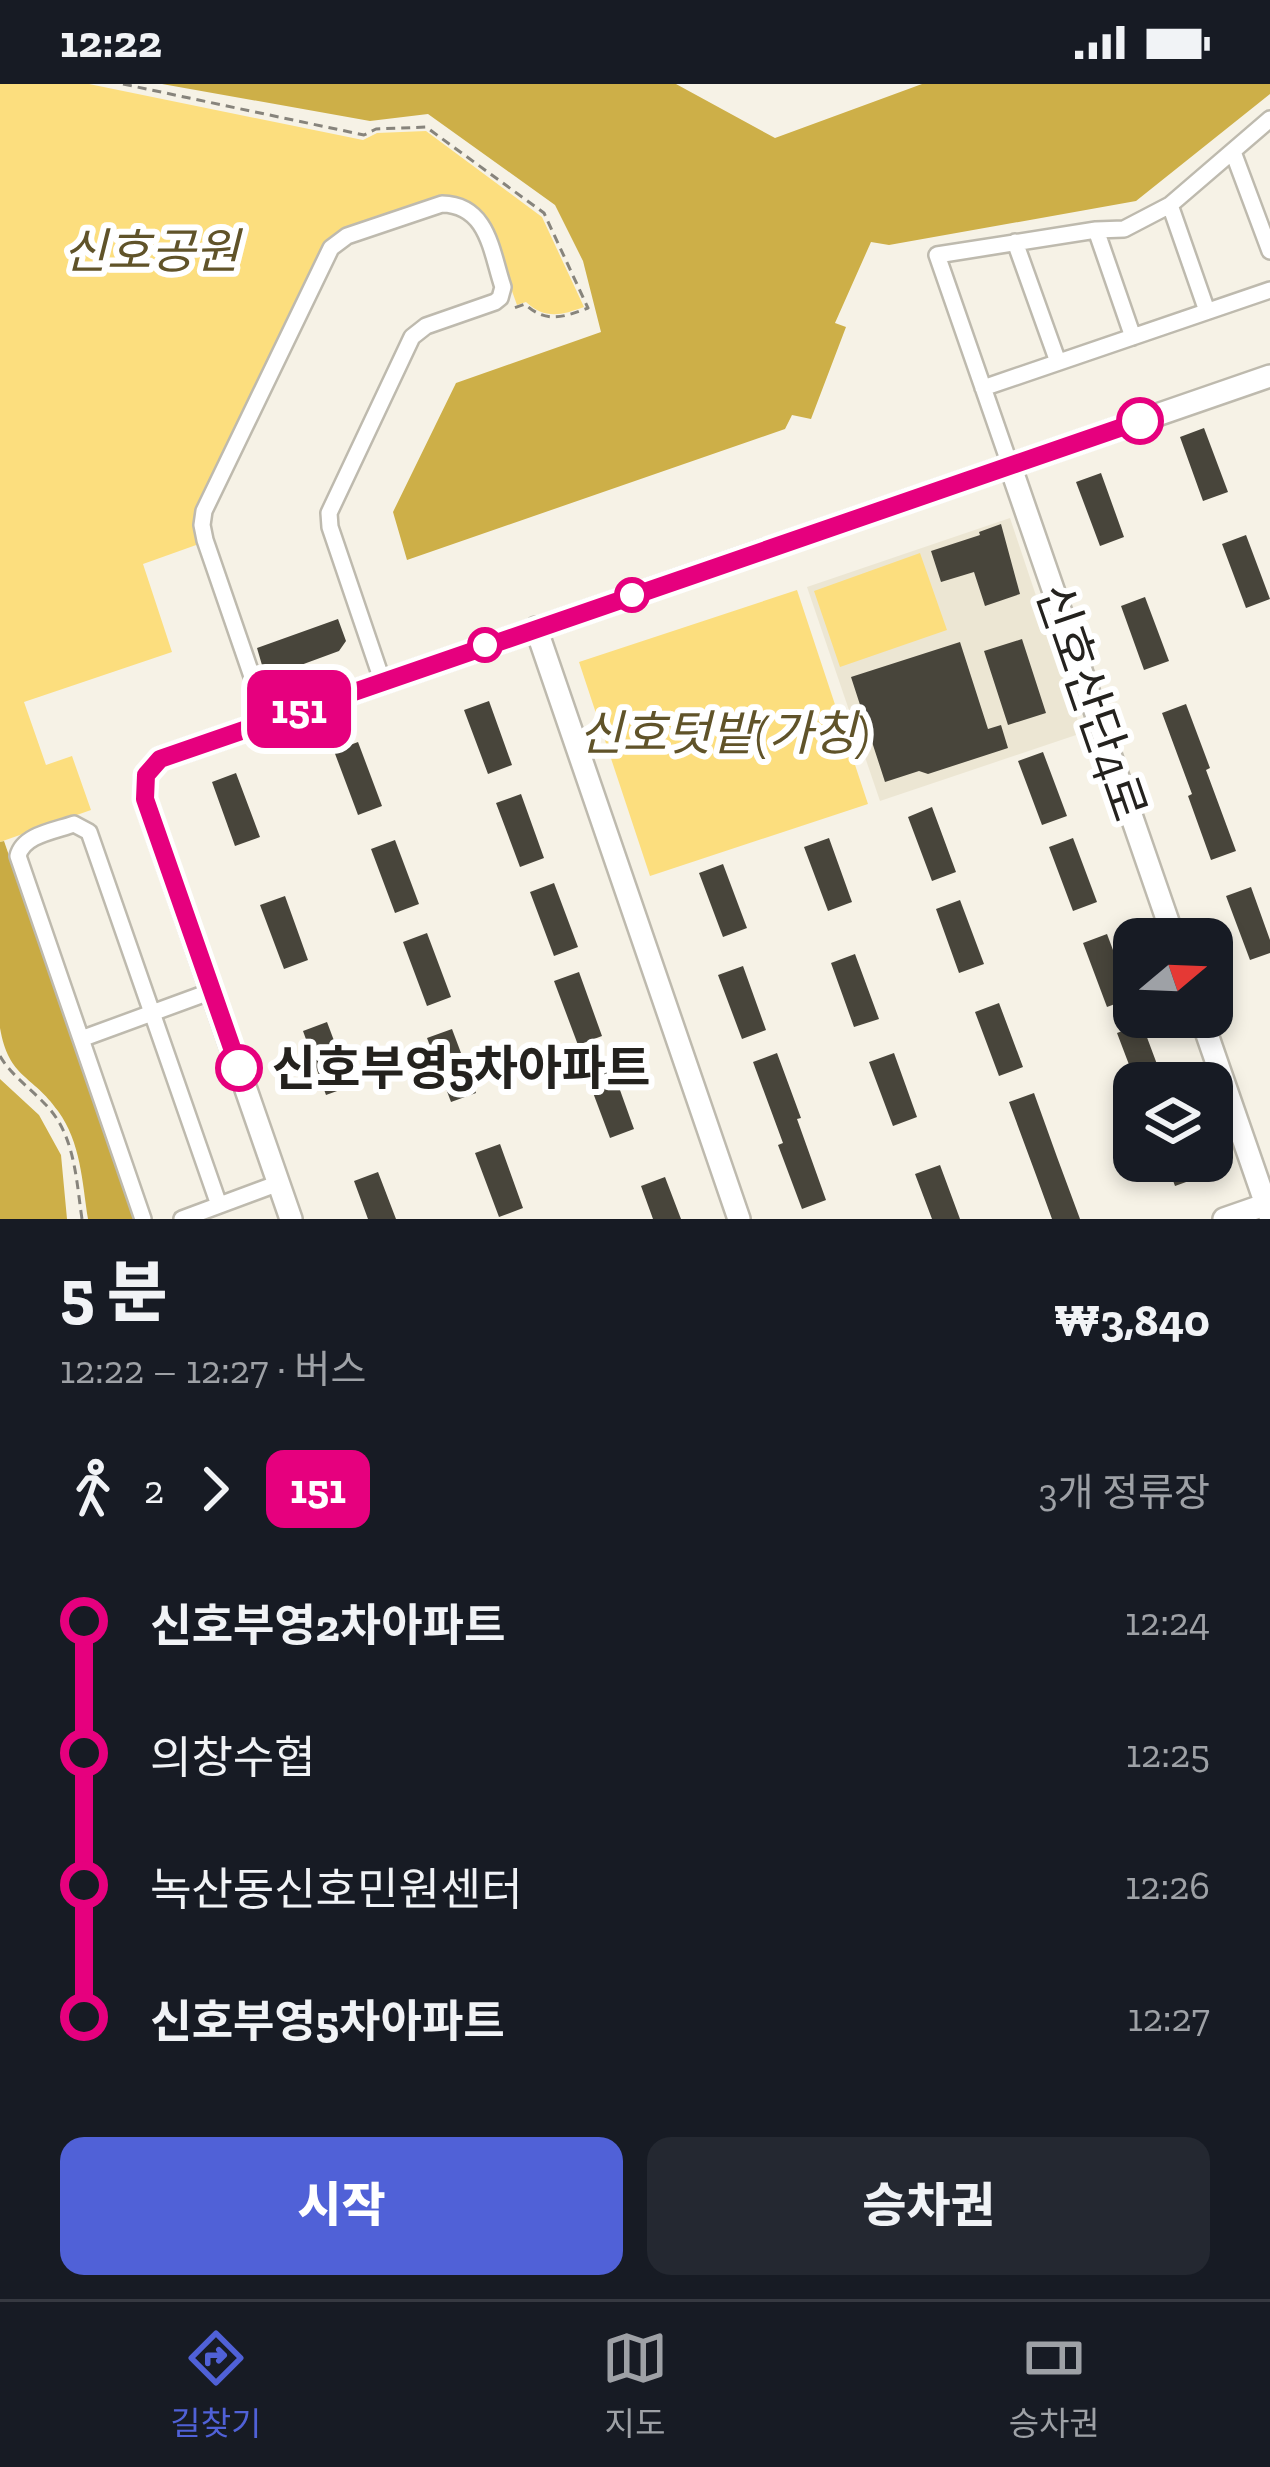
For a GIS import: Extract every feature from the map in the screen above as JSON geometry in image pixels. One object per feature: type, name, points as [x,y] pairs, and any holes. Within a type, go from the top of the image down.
[{"type":"main road","points":[[291,1219],[145,799],[149,770],[166,755],[1270,376]]},
{"type":"main road","name":"신호산단4로","points":[[1010,465],[1167,918]]},
{"type":"main road","points":[[536,628],[740,1219]]},
{"type":"main road","points":[[1208,1038],[1269,1208],[1224,1219]]},
{"type":"street","points":[[1010,465],[938,255],[1122,230],[1170,205],[1270,119]]},
{"type":"street","points":[[1233,152],[1270,251]]},
{"type":"street","points":[[267,720],[205,540],[204,511],[331,248],[347,236],[442,204],[455,204],[474,213],[483,227],[502,295],[495,302],[426,326],[412,337],[329,513],[382,680]]},
{"type":"street","points":[[1170,205],[1208,311]]},
{"type":"street","points":[[1096,230],[1133,337]]},
{"type":"street","points":[[1015,242],[1058,362]]},
{"type":"street","points":[[983,388],[1270,290]]},
{"type":"street","points":[[143,1219],[17,856],[22,844],[74,824],[89,832],[219,1205]]},
{"type":"street","points":[[81,1039],[212,991]]},
{"type":"street","points":[[182,1219],[279,1183]]},
{"type":"path","points":[[123,84],[364,135],[376,129],[426,127],[544,213],[588,308],[562,318],[537,314],[525,304],[507,310]]},
{"type":"path","points":[[0,1056],[58,1120],[73,1153],[82,1219]]},
{"type":"shaded area","points":[[162,84],[676,84],[775,138],[922,84],[1270,84],[1270,94],[1136,201],[889,245],[871,242],[835,323],[846,327],[811,419],[792,415],[785,429],[407,560],[393,512],[456,383],[601,332],[583,261],[555,205],[428,114],[370,121]]},
{"type":"shaded area","points":[[1010,518],[1082,733],[880,801],[807,587]]},
{"type":"shaded area","points":[[4,841],[134,1219],[88,1219],[79,1163],[66,1123],[15,1067],[4,1045],[0,1028],[0,842]]},
{"type":"shaded area","points":[[0,1079],[39,1115],[61,1155],[67,1219],[0,1219]]},
{"type":"green space","name":"신호공원","points":[[0,84],[89,84],[363,140],[377,133],[426,131],[542,217],[584,307],[554,314],[540,312],[526,302],[517,305],[484,213],[457,198],[446,196],[331,238],[195,511],[199,544],[143,564],[172,652],[24,702],[46,765],[72,756],[91,810],[0,842]]},
{"type":"green space","points":[[920,553],[947,630],[840,667],[814,591]]},
{"type":"green space","name":"신호텃밭(가칭)","points":[[797,590],[868,804],[650,876],[579,662]]},
{"type":"building","points":[[1204,428],[1228,492],[1203,501],[1180,437]]},
{"type":"building","points":[[1101,473],[1124,537],[1100,546],[1076,482]]},
{"type":"building","points":[[1001,524],[1020,594],[985,606],[974,572],[941,582],[931,551]]},
{"type":"building","points":[[1246,535],[1270,599],[1246,608],[1222,544]]},
{"type":"building","points":[[1145,597],[1169,661],[1144,670],[1121,606]]},
{"type":"building","points":[[338,619],[346,641],[339,651],[271,676],[264,672],[257,648]]},
{"type":"building","points":[[1022,639],[1046,713],[1008,725],[984,651]]},
{"type":"building","points":[[960,642],[988,729],[1001,725],[1008,748],[928,774],[919,771],[885,782],[851,677]]},
{"type":"building","points":[[489,701],[512,765],[488,774],[464,710]]},
{"type":"building","points":[[1186,704],[1236,851],[1211,860],[1162,713]]},
{"type":"building","points":[[358,742],[382,806],[358,815],[334,751]]},
{"type":"building","points":[[1043,752],[1067,816],[1042,825],[1018,761]]},
{"type":"building","points":[[236,773],[260,837],[235,846],[212,782]]},
{"type":"building","points":[[521,794],[544,858],[520,867],[496,803]]},
{"type":"building","points":[[932,807],[956,872],[932,881],[908,817]]},
{"type":"building","points":[[829,838],[852,902],[828,911],[804,847]]},
{"type":"building","points":[[1073,838],[1097,902],[1073,911],[1049,847]]},
{"type":"building","points":[[395,840],[419,904],[395,913],[371,849]]},
{"type":"building","points":[[723,864],[747,928],[723,937],[699,873]]},
{"type":"building","points":[[554,883],[578,947],[554,956],[530,892]]},
{"type":"building","points":[[1251,887],[1270,953],[1250,960],[1226,896]]},
{"type":"building","points":[[285,896],[308,960],[284,969],[260,905]]},
{"type":"building","points":[[960,900],[984,964],[959,973],[936,909]]},
{"type":"building","points":[[427,933],[451,997],[427,1006],[403,942]]},
{"type":"building","points":[[1107,934],[1113,950],[1113,1005],[1107,1007],[1083,943]]},
{"type":"building","points":[[855,954],[879,1019],[854,1027],[831,963]]},
{"type":"building","points":[[743,966],[766,1030],[742,1039],[718,975]]},
{"type":"building","points":[[579,972],[602,1036],[578,1045],[554,981]]},
{"type":"building","points":[[999,1003],[1023,1067],[999,1076],[975,1012]]},
{"type":"building","points":[[327,1022],[351,1086],[326,1095],[303,1031]]},
{"type":"building","points":[[452,1029],[476,1093],[451,1102],[427,1038]]},
{"type":"building","points":[[1119,1038],[1147,1038],[1156,1062],[1128,1062]]},
{"type":"building","points":[[777,1053],[826,1200],[802,1209],[753,1062]]},
{"type":"building","points":[[894,1053],[917,1117],[893,1126],[869,1062]]},
{"type":"building","points":[[611,1065],[634,1129],[610,1138],[586,1074]]},
{"type":"building","points":[[1034,1093],[1080,1219],[1052,1219],[1009,1102]]},
{"type":"building","points":[[500,1144],[523,1208],[499,1217],[475,1153]]},
{"type":"building","points":[[940,1165],[960,1219],[932,1219],[915,1174]]},
{"type":"building","points":[[378,1172],[396,1219],[368,1219],[354,1181]]},
{"type":"building","points":[[665,1177],[681,1219],[653,1219],[641,1186]]},
{"type":"bus line","name":"151","points":[[239,1068],[145,799],[146,775],[160,759],[1140,421]]},
{"type":"place","name":"신호부영5차아파트","points":[[239,1068]]}]
